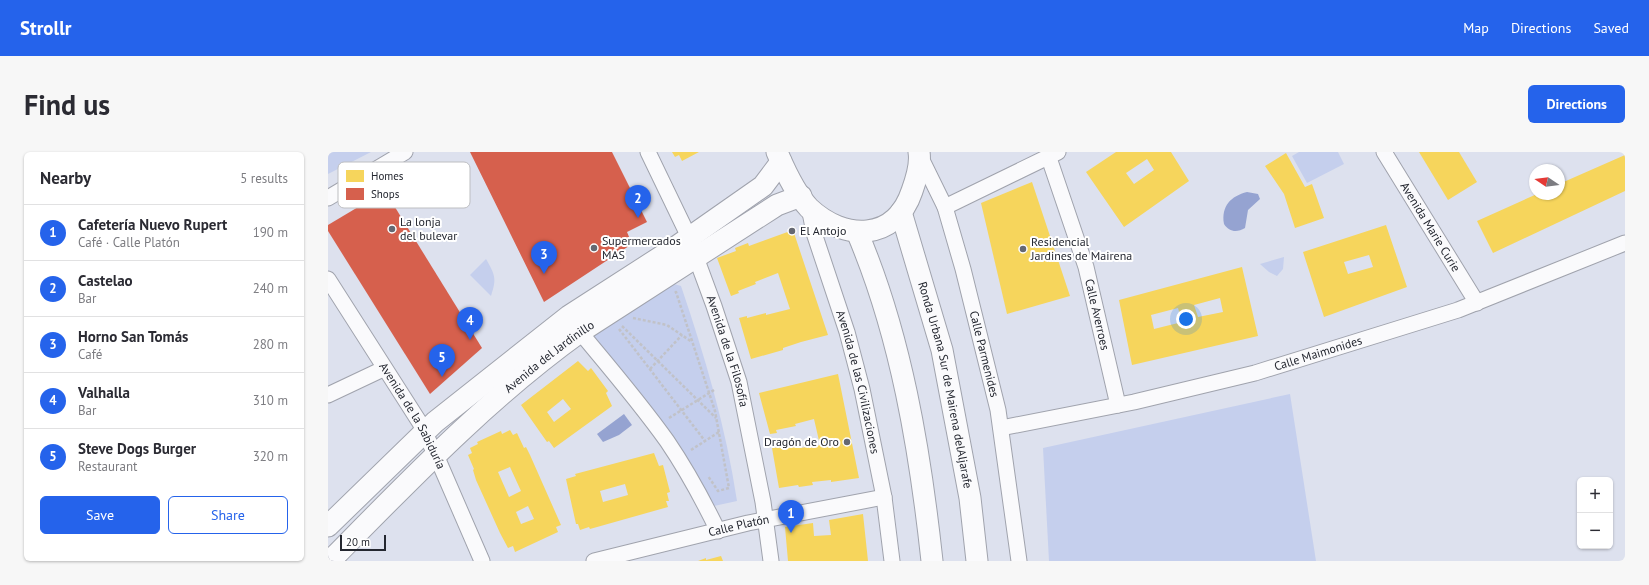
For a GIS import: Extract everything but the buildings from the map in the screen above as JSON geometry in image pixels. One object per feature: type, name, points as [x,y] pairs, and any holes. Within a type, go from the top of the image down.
[{"type":"street","points":[[379,162],[388,156],[405,152]]},
{"type":"street","name":"Avenida de la Filosofía","points":[[648,152],[689,238],[739,382],[766,520],[771,561]]},
{"type":"street","name":"Avenida Marie Curie","points":[[1384,152],[1477,302]]},
{"type":"street","points":[[779,157],[805,202],[834,226],[856,232],[886,227],[901,212],[909,200],[916,179],[919,154]]},
{"type":"street","name":"Calle Parmenides","points":[[919,154],[945,207],[963,269],[998,410],[1019,561]]},
{"type":"street","points":[[945,207],[1053,155]]},
{"type":"street","name":"Calle Averroes","points":[[1053,155],[1086,267],[1118,405]]},
{"type":"street","name":"Avenida del Jardinillo","points":[[328,526],[424,432],[569,316],[689,238],[763,186],[779,157]]},
{"type":"street","points":[[328,198],[338,191]]},
{"type":"street","name":"Avenida del Jardinillo","points":[[330,561],[435,454],[554,350],[777,205],[805,202]]},
{"type":"street","name":"Avenida de las Civilizaciones","points":[[805,202],[847,332],[862,389],[884,497],[892,561]]},
{"type":"street","name":"Ronda Urbana Sur de Mairena delAljarafe","points":[[901,212],[942,350],[970,498],[976,561]]},
{"type":"street","points":[[856,232],[872,267],[904,384],[926,503],[932,561]]},
{"type":"street","name":"Calle Maimonides","points":[[1001,428],[1118,405],[1255,373],[1458,310],[1625,243]]},
{"type":"street","name":"Avenida de la Sabiduría","points":[[328,279],[424,432],[482,561]]},
{"type":"street","points":[[580,332],[628,389],[668,442],[703,500],[718,531]]},
{"type":"street","points":[[328,395],[384,368]]},
{"type":"street","name":"Calle Platón","points":[[594,561],[766,520],[884,497]]},
{"type":"path","points":[[670,296],[676,292],[709,393],[719,432],[729,488],[718,492],[706,474]]},
{"type":"path","points":[[639,314],[633,318],[667,325],[693,343]]},
{"type":"path","points":[[622,326],[716,418]]},
{"type":"path","points":[[618,328],[705,441]]},
{"type":"path","points":[[650,369],[682,335]]},
{"type":"path","points":[[665,420],[714,390]]},
{"type":"path","points":[[669,417],[673,424]]},
{"type":"path","points":[[691,450],[719,432]]},
{"type":"path","points":[[686,443],[695,456]]},
{"type":"shaded area","points":[[328,152],[371,152],[351,162],[338,162],[338,169],[328,174]]},
{"type":"shaded area","points":[[1299,152],[1338,152],[1344,164],[1307,183],[1292,156]]},
{"type":"shaded area","points":[[1247,192],[1258,194],[1260,199],[1248,210],[1245,228],[1236,231],[1228,229],[1224,224],[1223,218],[1228,203],[1236,196]]},
{"type":"shaded area","points":[[1284,257],[1283,269],[1277,276],[1269,272],[1260,264]]},
{"type":"shaded area","points":[[486,259],[494,277],[494,285],[491,296],[470,275]]},
{"type":"shaded area","points":[[674,284],[681,286],[714,392],[727,446],[737,501],[714,506],[643,397],[592,336]]},
{"type":"shaded area","points":[[1290,394],[1316,561],[1049,561],[1043,448]]},
{"type":"shaded area","points":[[624,414],[632,425],[619,435],[603,442],[597,434]]},
{"type":"place","name":"Castelao","points":[[638,218]]},
{"type":"place","name":"La lonja del bulevar","points":[[392,229]]},
{"type":"place","name":"El Antojo","points":[[792,231]]},
{"type":"place","name":"Supermercados MAS","points":[[594,248]]},
{"type":"place","name":"Residencial Jardines de Mairena","points":[[1023,249]]},
{"type":"place","name":"Horno San Tomás","points":[[544,274]]},
{"type":"place","name":"Valhalla","points":[[470,340]]},
{"type":"place","name":"Steve Dogs Burger","points":[[442,377]]},
{"type":"place","name":"Dragón de Oro","points":[[847,442]]},
{"type":"place","name":"Cafetería Nuevo Rupert","points":[[791,533]]}]
